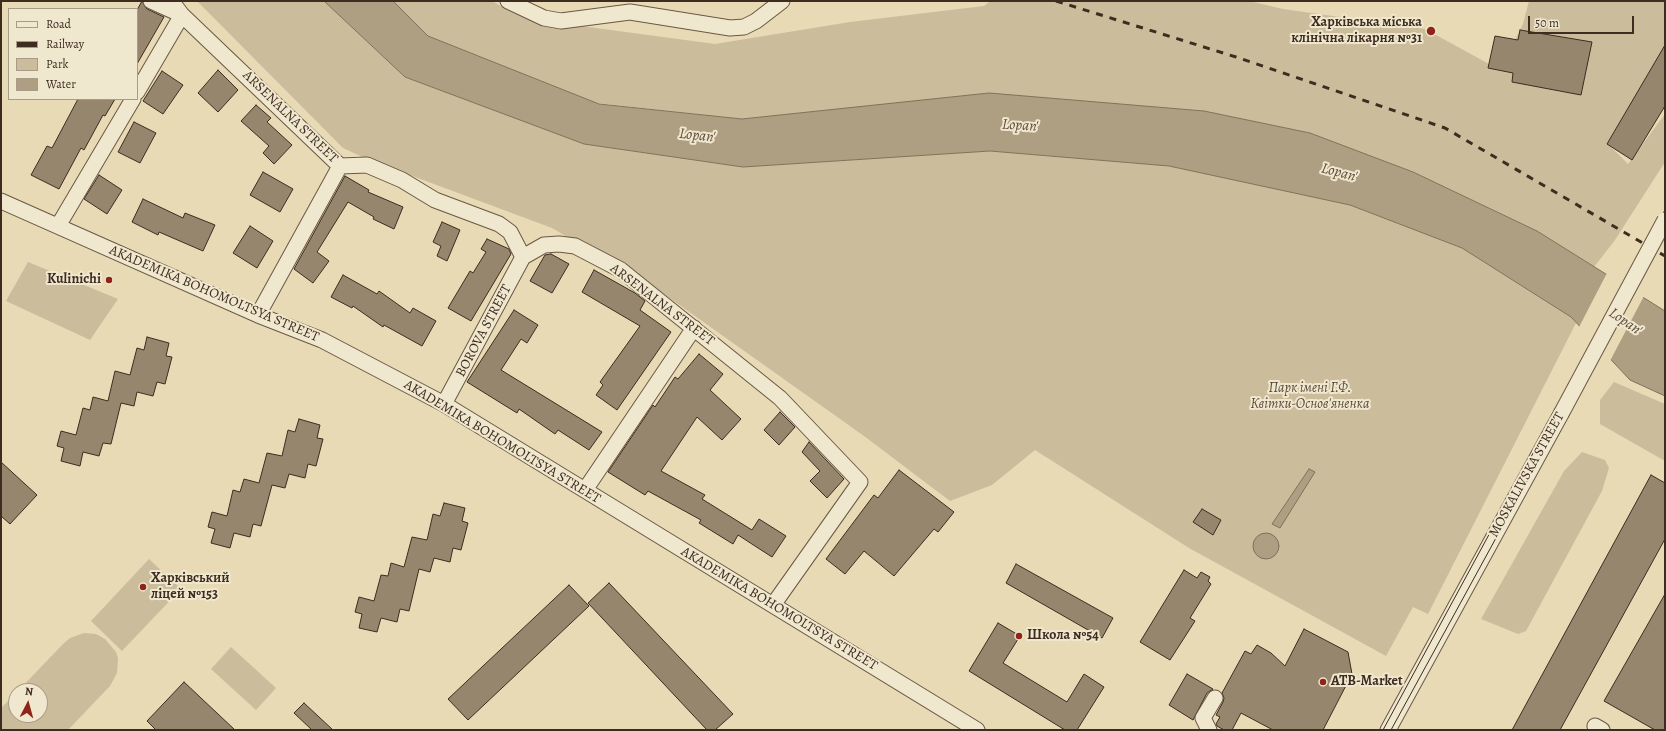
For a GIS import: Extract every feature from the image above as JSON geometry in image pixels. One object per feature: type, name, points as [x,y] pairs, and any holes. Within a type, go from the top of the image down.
[{"type":"street","name":"ARSENALNA STREET","points":[[151,1],[182,15],[340,166],[367,165],[402,180],[435,200],[499,224],[510,232],[523,257],[544,245],[559,244],[575,246],[621,270],[780,398],[860,482],[773,605]]},
{"type":"street","points":[[138,90],[182,15],[172,1]]},
{"type":"street","points":[[508,1],[544,18],[561,21],[633,6],[730,28],[744,27],[756,21],[782,1]]},
{"type":"street","points":[[58,226],[132,100]]},
{"type":"street","points":[[258,315],[340,166]]},
{"type":"street","name":"AKADEMIKA BOHOMOLTSYA STREET","points":[[1,201],[258,315],[322,340],[444,404],[978,730]]},
{"type":"street","name":"MOSKALIVSKA STREET","points":[[1388,730],[1561,414],[1665,220]]},
{"type":"street","name":"BOROVA STREET","points":[[444,404],[523,257]]},
{"type":"street","points":[[585,490],[694,328]]},
{"type":"street","points":[[1209,730],[1203,718],[1215,698]]},
{"type":"green space","name":"Парк імені Г.Ф. Квітки-Основ'яненка","points":[[197,1],[324,1],[405,77],[584,144],[743,167],[990,151],[1169,166],[1350,205],[1462,248],[1571,317],[1576,323],[1428,614],[1413,607],[1386,656],[1189,548],[1035,450],[992,485],[950,501],[864,436],[664,294],[552,228],[367,159],[343,148]]},
{"type":"green space","points":[[393,1],[492,1],[513,13],[581,26],[715,44],[850,22],[984,6],[990,1],[1249,1],[1283,9],[1425,29],[1500,70],[1523,24],[1529,1],[1665,1],[1665,46],[1609,145],[1628,164],[1665,114],[1665,162],[1615,240],[1594,267],[1537,231],[1413,172],[1310,133],[1204,111],[992,94],[742,119],[596,103],[428,36]]},
{"type":"green space","points":[[28,262],[118,299],[90,340],[6,301]]},
{"type":"green space","points":[[1614,382],[1665,404],[1665,461],[1600,424],[1600,400]]},
{"type":"green space","points":[[1582,452],[1605,460],[1609,468],[1602,491],[1526,631],[1518,634],[1481,619],[1564,471]]},
{"type":"green space","points":[[149,559],[181,589],[122,651],[91,621]]},
{"type":"green space","points":[[84,633],[96,634],[105,639],[116,652],[118,658],[117,673],[110,686],[68,730],[1,730],[1,708],[8,701],[8,723],[48,723],[48,683],[26,683],[70,638]]},
{"type":"green space","points":[[231,647],[276,688],[256,710],[211,669]]},
{"type":"water","name":"Lopan'","points":[[324,1],[393,1],[428,36],[599,104],[742,119],[989,93],[1204,111],[1310,133],[1413,172],[1537,231],[1665,311],[1665,396],[1630,380],[1571,317],[1462,248],[1350,205],[1169,166],[990,151],[743,167],[584,144],[405,77]]},
{"type":"water","points":[[1309,469],[1315,472],[1280,528],[1272,524]]},
{"type":"water","points":[[1266,533],[1276,536],[1279,546],[1276,556],[1266,559],[1256,556],[1253,546],[1256,536]]},
{"type":"pier","points":[[1607,273],[1644,296],[1610,361],[1578,329]]},
{"type":"building","points":[[142,1],[147,9],[164,17],[138,62],[138,8]]},
{"type":"building","points":[[1520,30],[1592,42],[1581,95],[1512,82],[1513,73],[1488,68],[1495,36],[1518,40]]},
{"type":"building","points":[[1665,45],[1665,106],[1632,160],[1607,144]]},
{"type":"building","points":[[218,70],[238,90],[218,112],[198,93]]},
{"type":"building","points":[[162,71],[183,85],[163,114],[143,101]]},
{"type":"building","points":[[77,100],[114,100],[105,116],[103,115],[84,150],[81,148],[59,189],[31,175],[47,146],[52,148]]},
{"type":"building","points":[[256,105],[271,118],[267,122],[292,145],[274,164],[263,153],[269,146],[241,121]]},
{"type":"building","points":[[134,122],[156,133],[140,163],[118,152]]},
{"type":"building","points":[[263,172],[293,189],[280,212],[250,195]]},
{"type":"building","points":[[99,175],[122,190],[107,214],[84,199]]},
{"type":"building","points":[[345,176],[369,190],[368,192],[403,207],[394,229],[373,219],[374,217],[348,202],[317,252],[329,261],[313,283],[294,269]]},
{"type":"building","points":[[143,199],[183,218],[185,213],[215,225],[203,251],[159,232],[158,235],[132,222]]},
{"type":"building","points":[[442,222],[460,230],[447,261],[437,256],[441,246],[433,242]]},
{"type":"building","points":[[250,226],[273,241],[257,268],[233,253]]},
{"type":"building","points":[[487,239],[509,249],[511,254],[471,321],[448,308],[470,271],[473,273],[486,252],[481,249]]},
{"type":"building","points":[[551,254],[569,264],[552,293],[530,281],[545,255]]},
{"type":"building","points":[[594,270],[635,293],[645,301],[640,310],[671,332],[617,410],[596,395],[603,385],[600,382],[640,326],[582,292]]},
{"type":"building","points":[[343,275],[377,294],[379,291],[410,313],[413,308],[436,321],[422,346],[384,325],[383,327],[353,306],[352,308],[331,297]]},
{"type":"building","points":[[514,310],[538,325],[527,343],[521,339],[501,370],[602,432],[589,450],[558,430],[555,434],[519,409],[517,413],[467,382]]},
{"type":"building","points":[[147,337],[169,343],[166,356],[172,357],[165,384],[157,382],[153,396],[137,392],[134,406],[121,403],[111,444],[103,443],[99,456],[83,452],[80,466],[61,461],[64,448],[57,446],[61,431],[76,435],[83,408],[90,410],[93,397],[108,401],[115,371],[130,375],[137,348],[144,350]]},
{"type":"building","points":[[699,354],[723,374],[710,390],[741,419],[722,440],[697,417],[661,471],[705,495],[702,499],[752,530],[759,519],[786,536],[772,557],[738,535],[733,544],[699,523],[701,520],[648,491],[645,495],[608,472],[653,405],[655,407],[675,377],[678,379]]},
{"type":"building","points":[[780,412],[795,427],[779,445],[764,430]]},
{"type":"building","points":[[299,419],[320,425],[317,438],[323,439],[316,466],[308,464],[305,478],[289,474],[285,488],[272,485],[261,526],[253,524],[250,537],[234,533],[230,548],[211,543],[215,529],[208,527],[212,512],[227,516],[233,490],[240,492],[244,479],[259,483],[267,453],[282,456],[288,430],[295,432]]},
{"type":"building","points":[[809,442],[844,479],[827,498],[810,481],[820,471],[802,452]]},
{"type":"building","points":[[1,462],[37,495],[10,524],[1,516]]},
{"type":"building","points":[[899,470],[954,512],[938,532],[934,529],[894,576],[864,551],[845,574],[826,559],[874,495],[878,498]]},
{"type":"building","points":[[1651,475],[1665,483],[1665,539],[1560,730],[1512,730]]},
{"type":"building","points":[[444,503],[465,508],[462,521],[468,523],[461,550],[453,548],[450,562],[434,558],[430,572],[419,569],[409,611],[400,609],[397,622],[381,618],[377,632],[359,628],[362,614],[355,612],[359,597],[374,601],[381,575],[388,576],[391,563],[404,567],[412,537],[427,540],[433,514],[440,516]]},
{"type":"building","points":[[1202,509],[1221,520],[1213,535],[1193,522]]},
{"type":"building","points":[[1016,564],[1113,618],[1102,638],[1006,583]]},
{"type":"building","points":[[1184,570],[1197,578],[1201,572],[1210,577],[1208,581],[1211,584],[1190,618],[1195,621],[1170,660],[1140,642]]},
{"type":"building","points":[[609,583],[733,714],[715,730],[707,730],[588,603]]},
{"type":"building","points":[[569,585],[589,606],[468,720],[448,699]]},
{"type":"building","points":[[1665,594],[1665,730],[1655,730],[1604,701]]},
{"type":"building","points":[[998,623],[1020,636],[1003,663],[1067,702],[1084,674],[1104,687],[1077,730],[1065,730],[969,671]]},
{"type":"building","points":[[1304,629],[1348,652],[1352,674],[1323,730],[1273,730],[1241,713],[1232,730],[1224,730],[1217,726],[1216,724],[1220,717],[1216,715],[1224,698],[1222,693],[1245,651],[1251,654],[1257,645],[1271,653],[1285,666]]},
{"type":"building","points":[[1187,674],[1213,689],[1207,693],[1193,720],[1169,705]]},
{"type":"building","points":[[184,682],[235,730],[156,730],[147,721]]},
{"type":"building","points":[[304,703],[333,730],[312,730],[294,713]]},
{"type":"tram line","points":[[1383,730],[1665,210]]},
{"type":"tram line","points":[[1391,730],[1665,229]]},
{"type":"railway","points":[[1056,1],[1236,57],[1445,128],[1665,256]]},
{"type":"place","name":"Харківська міська клінічна лікарня №31","points":[[1431,31]]},
{"type":"place","name":"Kulinichi","points":[[109,280]]},
{"type":"place","name":"Харківський ліцей №153","points":[[143,587]]},
{"type":"place","name":"Школа №54","points":[[1019,636]]},
{"type":"place","name":"ATB-Market","points":[[1323,682]]}]
